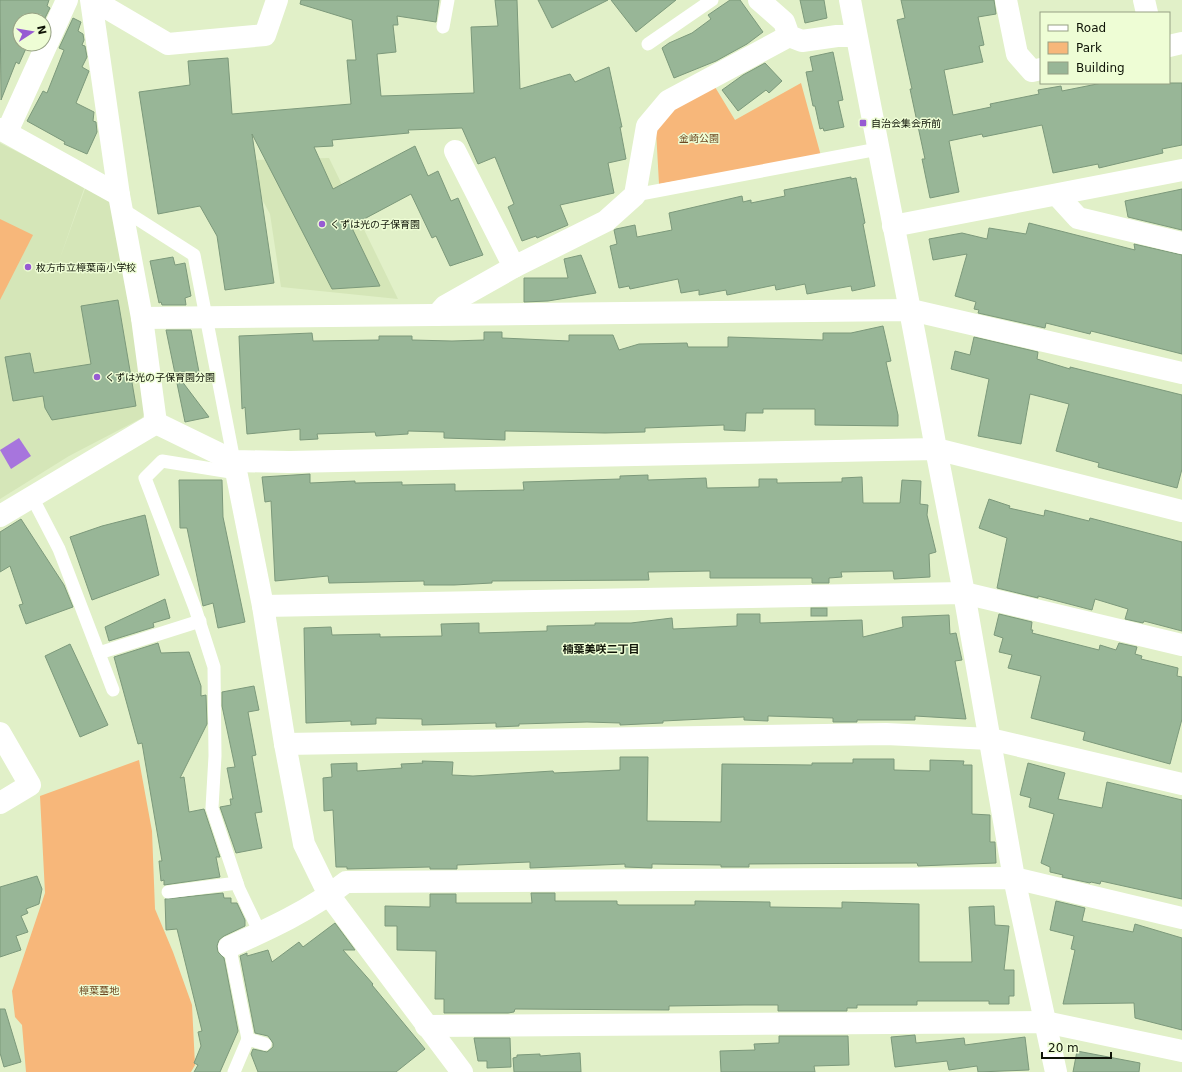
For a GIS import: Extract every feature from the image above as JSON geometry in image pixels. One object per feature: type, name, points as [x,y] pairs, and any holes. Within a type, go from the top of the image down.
[{"type":"street","points":[[66,0],[3,131],[121,202]]},
{"type":"street","points":[[101,2],[168,44],[265,35],[277,0]]},
{"type":"street","points":[[759,0],[784,22],[789,36]]},
{"type":"street","points":[[850,0],[893,226],[911,310],[964,593],[1014,878],[1056,1072]]},
{"type":"street","points":[[1006,0],[1017,54],[1032,71],[1040,69]]},
{"type":"street","points":[[1144,0],[1146,12]]},
{"type":"street","points":[[101,2],[121,202],[142,318],[156,423]]},
{"type":"street","points":[[437,315],[444,306],[514,267],[606,221],[635,195],[647,126],[668,101],[789,36],[802,41],[837,36],[856,36]]},
{"type":"street","points":[[1170,46],[1182,43]]},
{"type":"street","points":[[455,151],[514,267]]},
{"type":"street","points":[[893,226],[1182,170]]},
{"type":"street","points":[[1056,195],[1078,218],[1182,243]]},
{"type":"street","points":[[142,318],[911,310],[1182,373]]},
{"type":"street","points":[[156,423],[236,467],[297,462],[936,449],[1182,511]]},
{"type":"street","points":[[0,516],[156,423]]},
{"type":"street","points":[[236,467],[263,606],[285,744],[304,844],[329,895],[462,1072]]},
{"type":"street","points":[[263,606],[964,593],[1182,645]]},
{"type":"street","points":[[0,732],[30,785],[0,803]]},
{"type":"street","points":[[285,744],[886,734],[990,739],[1182,784]]},
{"type":"street","points":[[229,945],[260,933],[329,895],[346,882],[1014,878],[1182,918]]},
{"type":"street","points":[[426,1026],[1045,1022],[1182,1051]]},
{"type":"lane","points":[[443,27],[448,0]]},
{"type":"lane","points":[[648,44],[712,0]]},
{"type":"lane","points":[[635,195],[878,149]]},
{"type":"lane","points":[[121,202],[194,255],[204,318],[236,467],[162,461],[145,478],[200,621],[214,667],[215,756],[212,808],[237,883],[260,933]]},
{"type":"lane","points":[[32,497],[60,549],[113,690]]},
{"type":"lane","points":[[99,653],[200,621]]},
{"type":"lane","points":[[168,892],[237,883]]},
{"type":"lane","points":[[229,945],[248,1039],[234,1072]]},
{"type":"lane","points":[[248,1039],[266,1044]]},
{"type":"shaded area","points":[[0,143],[85,186],[59,261],[86,186],[104,192],[114,207],[149,405],[142,418],[69,456],[0,499]]},
{"type":"shaded area","points":[[329,158],[398,299],[281,287],[270,214],[244,166],[252,160]]},
{"type":"shaded area","points":[[19,438],[31,456],[11,469],[0,450]]},
{"type":"green space","name":"金崎公園","points":[[801,83],[821,156],[659,184],[656,130],[674,107],[715,87],[735,120]]},
{"type":"green space","points":[[0,219],[33,235],[0,300]]},
{"type":"green space","name":"樟葉墓地","points":[[139,760],[152,831],[155,909],[173,952],[192,1005],[195,1065],[191,1072],[26,1072],[22,1025],[15,1017],[12,991],[45,893],[40,796]]},
{"type":"building","points":[[0,0],[49,0],[47,6],[50,8],[48,12],[12,12],[12,52],[24,52],[19,64],[16,62],[1,100]]},
{"type":"building","points":[[301,0],[439,0],[436,22],[397,16],[398,25],[393,25],[396,52],[377,54],[381,96],[474,93],[471,27],[498,26],[495,0],[517,0],[520,89],[570,74],[575,82],[609,67],[622,127],[620,127],[626,159],[608,163],[614,193],[560,205],[568,225],[537,238],[536,236],[522,241],[508,207],[514,204],[495,157],[478,164],[462,128],[408,130],[409,133],[332,140],[333,146],[314,147],[333,189],[415,146],[428,176],[438,171],[451,201],[458,198],[483,255],[450,266],[436,236],[432,238],[411,194],[351,226],[380,286],[332,289],[252,134],[274,283],[225,290],[217,236],[200,206],[158,214],[139,92],[190,85],[188,61],[228,58],[232,114],[351,104],[347,60],[356,60],[352,20],[300,4]]},
{"type":"building","points":[[538,0],[608,0],[552,28]]},
{"type":"building","points":[[611,0],[676,0],[636,32]]},
{"type":"building","points":[[730,0],[740,0],[763,32],[747,44],[716,61],[674,78],[662,48],[669,43],[692,33],[711,19],[708,15]]},
{"type":"building","points":[[800,0],[824,0],[827,18],[805,23]]},
{"type":"building","points":[[901,0],[994,0],[996,14],[978,17],[984,45],[979,46],[983,62],[944,70],[953,115],[991,107],[990,104],[1039,94],[1038,90],[1061,86],[1062,91],[1097,84],[1182,83],[1182,145],[1162,149],[1163,153],[1099,168],[1098,164],[1053,173],[1042,125],[983,137],[982,134],[949,141],[959,192],[930,198],[922,159],[925,159],[897,20],[905,18]]},
{"type":"building","points":[[73,18],[81,22],[78,31],[83,34],[84,40],[82,45],[85,46],[87,57],[82,67],[89,71],[76,103],[94,112],[93,121],[96,122],[97,132],[87,154],[64,144],[65,142],[27,121],[43,91],[47,93],[64,50],[59,48]]},
{"type":"building","points":[[833,52],[843,100],[838,101],[844,127],[824,131],[823,128],[820,129],[815,106],[813,106],[806,72],[813,71],[810,57]]},
{"type":"building","points":[[765,63],[782,81],[769,93],[766,90],[738,111],[722,90],[743,75]]},
{"type":"building","points":[[851,177],[851,179],[856,178],[875,286],[852,291],[851,286],[807,294],[805,284],[776,290],[775,285],[727,295],[726,290],[699,295],[699,290],[681,293],[678,279],[630,289],[629,286],[619,288],[610,246],[617,244],[614,230],[616,229],[635,225],[637,237],[672,230],[669,213],[742,196],[743,202],[751,200],[751,203],[785,196],[784,190]]},
{"type":"building","points":[[1182,189],[1182,230],[1128,217],[1125,201]]},
{"type":"building","points":[[1029,223],[1135,250],[1134,244],[1182,255],[1182,354],[1091,331],[1090,334],[1046,323],[1045,328],[978,313],[979,310],[974,309],[976,302],[955,296],[967,254],[933,260],[929,239],[962,233],[987,239],[989,228],[1026,234]]},
{"type":"building","points":[[581,255],[596,293],[548,301],[524,302],[524,278],[568,278],[564,259]]},
{"type":"building","points":[[173,257],[175,265],[185,263],[191,296],[185,298],[186,305],[162,305],[161,302],[159,303],[150,261]]},
{"type":"building","points":[[118,300],[136,406],[52,420],[45,408],[43,396],[13,401],[5,357],[30,353],[34,373],[91,364],[81,306]]},
{"type":"building","points":[[883,326],[891,361],[886,362],[898,415],[898,426],[815,425],[815,409],[763,409],[763,413],[746,413],[745,431],[724,430],[724,425],[645,428],[645,432],[605,433],[505,431],[505,440],[444,438],[444,432],[408,431],[408,434],[376,436],[375,432],[317,434],[318,439],[300,440],[300,429],[247,434],[245,407],[242,409],[239,336],[312,333],[313,341],[379,340],[379,336],[412,336],[412,340],[452,341],[484,340],[484,332],[502,332],[502,338],[569,341],[569,335],[613,335],[619,350],[639,344],[687,343],[688,347],[728,347],[728,337],[823,340],[823,333],[851,333]]},
{"type":"building","points":[[166,330],[191,330],[199,372],[178,376],[209,417],[185,422]]},
{"type":"building","points":[[974,337],[1038,352],[1037,359],[1070,369],[1070,367],[1182,395],[1182,469],[1177,488],[1098,467],[1099,463],[1056,451],[1069,404],[1030,394],[1021,444],[978,436],[989,379],[951,369],[955,351],[970,355]]},
{"type":"building","points":[[310,474],[310,483],[355,481],[355,483],[402,482],[402,485],[455,484],[455,491],[524,490],[523,482],[620,479],[620,476],[648,475],[648,480],[706,478],[707,488],[759,487],[759,479],[777,479],[777,483],[842,482],[842,478],[862,477],[863,503],[900,503],[902,480],[921,481],[920,504],[928,505],[927,515],[936,552],[929,554],[930,577],[894,579],[893,571],[841,572],[842,577],[829,578],[829,583],[812,583],[812,578],[710,578],[710,571],[648,572],[649,580],[492,581],[492,583],[454,585],[424,585],[424,581],[329,583],[328,576],[275,581],[271,501],[265,502],[262,477]]},
{"type":"building","points":[[179,480],[222,480],[223,517],[245,622],[218,628],[213,603],[203,606],[187,528],[180,528]]},
{"type":"building","points":[[989,499],[1010,506],[1009,508],[1044,516],[1045,510],[1089,521],[1090,518],[1182,542],[1182,631],[1144,621],[1143,623],[1125,619],[1128,609],[1095,599],[1092,610],[1038,596],[1038,598],[997,588],[1007,538],[979,528]]},
{"type":"building","points":[[145,515],[159,575],[92,600],[70,537],[102,526]]},
{"type":"building","points":[[21,519],[64,585],[73,607],[26,624],[19,605],[23,604],[10,566],[0,572],[0,532]]},
{"type":"building","points":[[165,599],[170,618],[153,623],[154,627],[109,641],[105,627]]},
{"type":"building","points":[[811,608],[827,608],[827,616],[811,616]]},
{"type":"building","points":[[737,614],[760,614],[760,623],[862,620],[863,637],[903,627],[902,617],[949,615],[950,634],[956,633],[962,660],[955,661],[966,719],[915,716],[915,720],[857,720],[857,722],[833,722],[833,718],[768,716],[768,721],[744,720],[744,717],[663,721],[663,723],[620,725],[620,723],[587,722],[519,724],[519,726],[496,727],[496,723],[422,725],[422,719],[376,718],[376,724],[351,725],[351,721],[306,723],[304,628],[331,627],[332,635],[380,634],[380,637],[442,636],[441,624],[479,623],[479,633],[547,631],[547,626],[595,625],[595,623],[631,623],[672,618],[673,629],[737,626]]},
{"type":"building","points":[[999,614],[1032,622],[1032,633],[1099,650],[1100,645],[1116,650],[1119,643],[1137,647],[1135,654],[1142,656],[1141,659],[1178,668],[1177,676],[1182,677],[1182,719],[1170,764],[1083,740],[1085,732],[1031,718],[1041,676],[1008,668],[1012,655],[999,652],[1003,638],[994,635]]},
{"type":"building","points":[[158,643],[161,653],[189,652],[201,686],[201,696],[206,695],[207,724],[180,778],[184,777],[189,812],[204,809],[220,857],[216,857],[220,877],[164,885],[164,880],[161,881],[159,861],[162,861],[142,743],[138,744],[114,657]]},
{"type":"building","points":[[70,644],[108,725],[80,737],[45,656]]},
{"type":"building","points":[[254,686],[259,710],[248,712],[256,755],[252,756],[262,812],[255,813],[262,848],[236,853],[220,807],[231,805],[230,799],[233,799],[227,768],[235,767],[222,706],[222,692]]},
{"type":"building","points":[[620,757],[648,757],[647,821],[721,822],[722,764],[812,765],[812,763],[853,763],[853,759],[894,759],[894,770],[930,771],[930,760],[964,761],[963,765],[972,765],[972,814],[990,815],[990,842],[995,842],[996,863],[918,866],[917,863],[749,864],[749,867],[652,864],[652,868],[625,867],[625,864],[530,868],[530,862],[457,865],[457,869],[430,869],[430,867],[347,869],[347,867],[336,867],[333,810],[324,811],[323,778],[332,777],[331,764],[357,763],[357,771],[402,768],[401,764],[423,763],[422,761],[453,762],[452,775],[473,776],[553,771],[554,773],[620,770]]},
{"type":"building","points":[[1028,763],[1065,773],[1058,799],[1102,808],[1107,782],[1182,800],[1182,899],[1101,881],[1100,884],[1090,883],[1062,877],[1063,875],[1050,872],[1050,867],[1041,863],[1054,814],[1029,807],[1031,798],[1020,795]]},
{"type":"building","points":[[37,876],[42,889],[39,904],[26,909],[28,913],[21,916],[28,932],[16,936],[21,950],[0,957],[0,887]]},
{"type":"building","points":[[223,893],[224,898],[231,898],[231,903],[237,903],[245,920],[245,926],[224,936],[219,940],[217,946],[218,952],[224,958],[238,1031],[220,1072],[194,1072],[198,1065],[194,1063],[201,1046],[198,1032],[202,1031],[177,929],[166,930],[165,899]]},
{"type":"building","points":[[531,893],[555,893],[555,901],[617,901],[617,904],[619,905],[695,905],[695,901],[770,902],[770,907],[842,908],[842,902],[919,904],[919,962],[972,962],[969,907],[994,906],[995,925],[1009,926],[1004,970],[1014,970],[1014,996],[1009,996],[1009,1004],[989,1004],[989,1001],[917,1001],[917,1005],[857,1005],[857,1008],[847,1008],[847,1011],[778,1011],[778,1005],[744,1005],[669,1006],[669,1010],[515,1009],[514,1012],[508,1013],[444,1013],[444,999],[435,999],[436,951],[397,950],[397,926],[385,926],[385,906],[430,907],[430,894],[456,894],[456,903],[532,903]]},
{"type":"building","points":[[1056,901],[1085,908],[1082,921],[1133,932],[1135,924],[1182,938],[1182,1030],[1135,1018],[1134,1003],[1063,1004],[1075,950],[1071,949],[1074,936],[1050,930]]},
{"type":"building","points":[[335,923],[355,950],[343,950],[373,984],[372,985],[425,1049],[396,1072],[258,1072],[251,1054],[253,1049],[267,1052],[273,1047],[273,1043],[268,1036],[255,1033],[240,956],[247,953],[247,956],[268,950],[272,962],[299,942],[303,947]]},
{"type":"building","points":[[0,1009],[5,1009],[21,1062],[4,1067],[0,1053]]},
{"type":"building","points":[[915,1035],[916,1043],[964,1038],[965,1045],[1025,1037],[1029,1070],[978,1072],[977,1066],[949,1070],[947,1061],[895,1067],[891,1037]]},
{"type":"building","points":[[779,1036],[848,1036],[849,1065],[814,1066],[815,1072],[721,1072],[720,1051],[755,1050],[754,1044],[779,1043]]},
{"type":"building","points":[[474,1038],[510,1038],[511,1067],[487,1068],[487,1061],[478,1061]]},
{"type":"building","points":[[1077,1051],[1140,1063],[1139,1072],[1073,1072]]},
{"type":"building","points":[[580,1053],[581,1072],[514,1072],[513,1058],[517,1057],[517,1055],[540,1054],[540,1056]]},
{"type":"place","name":"自治会集会所前","points":[[863,123]]},
{"type":"place","name":"くずは光の子保育園","points":[[322,224]]},
{"type":"place","name":"枚方市立樟葉南小学校","points":[[28,267]]},
{"type":"place","name":"くずは光の子保育園分園","points":[[97,377]]},
{"type":"district","name":"楠葉美咲二丁目","points":[[601,649]]}]
